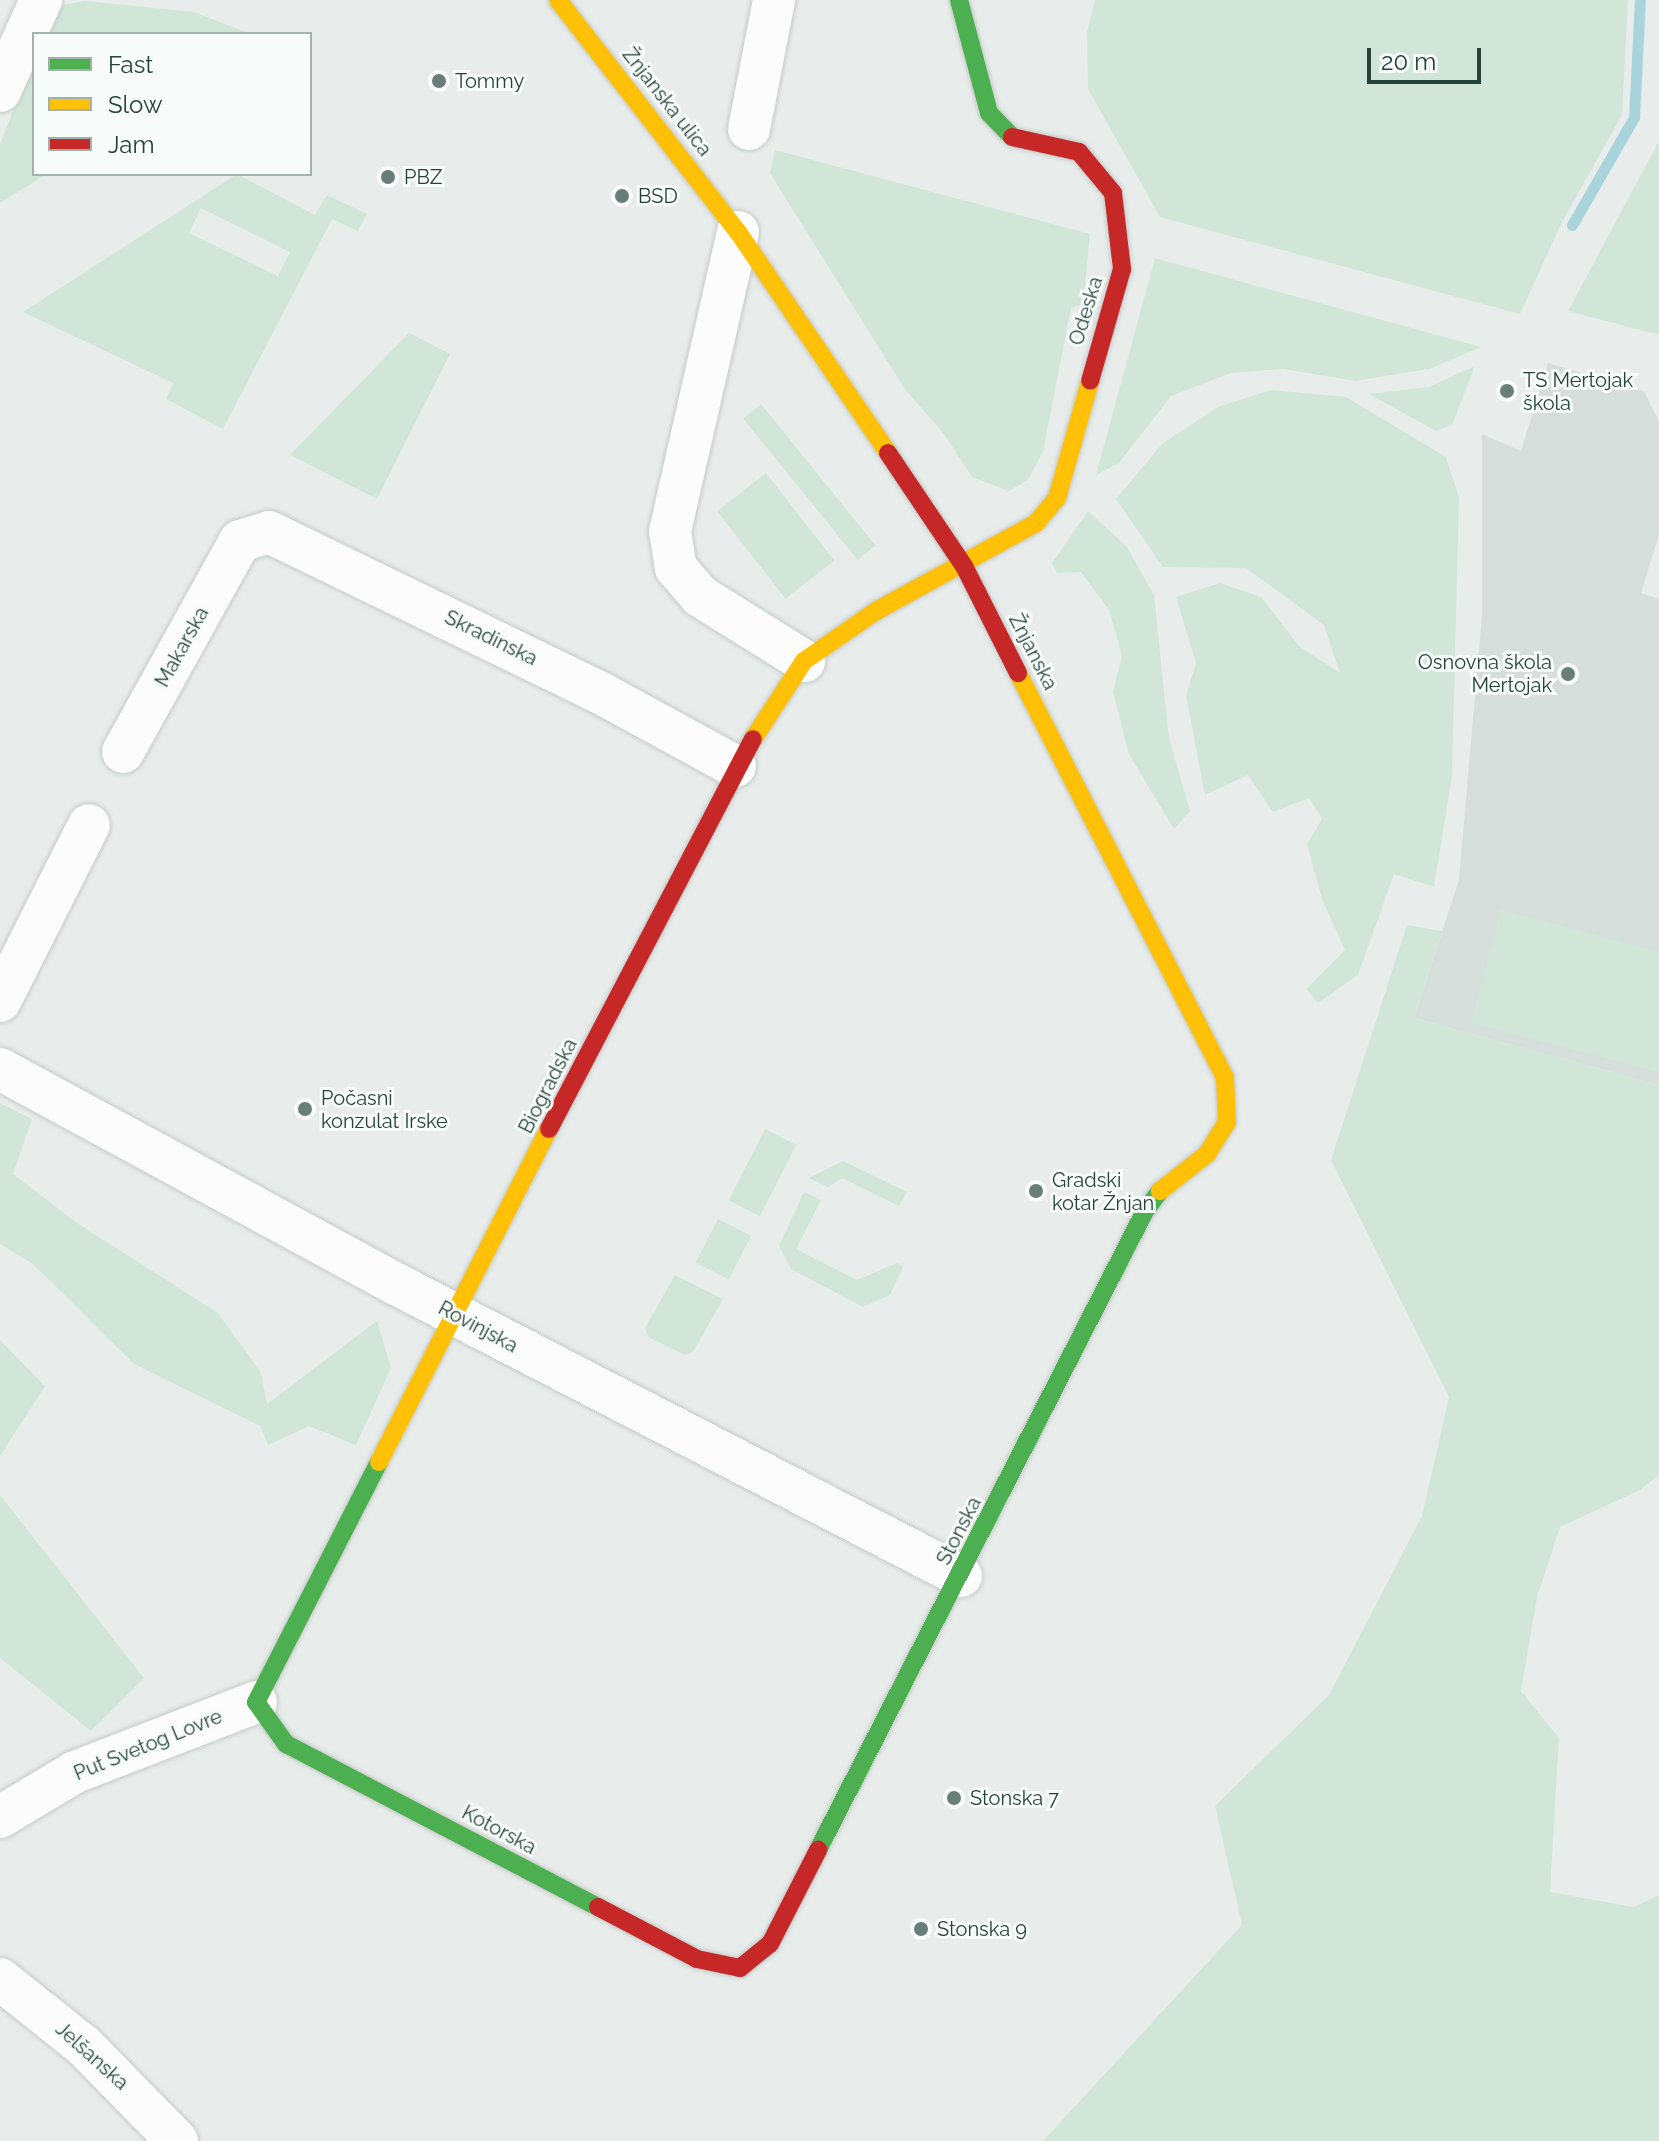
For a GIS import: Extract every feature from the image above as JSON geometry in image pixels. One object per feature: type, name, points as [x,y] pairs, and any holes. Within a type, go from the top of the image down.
[{"type":"street","points":[[0,91],[41,0]]},
{"type":"street","name":"Žnjanska ulica","points":[[558,0],[738,232]]},
{"type":"street","points":[[749,129],[774,0]]},
{"type":"street","name":"Odeska","points":[[959,0],[989,113],[1011,137],[1079,152],[1113,193],[1122,269],[1057,498],[1036,523],[964,566]]},
{"type":"street","points":[[738,232],[670,531],[676,568],[700,596],[804,661]]},
{"type":"street","name":"Žnjanska","points":[[738,232],[964,566],[1225,1078],[1227,1122]]},
{"type":"street","name":"Skradinska","points":[[240,541],[269,532],[291,541],[599,692],[735,766]]},
{"type":"street","name":"Makarska","points":[[123,752],[240,541]]},
{"type":"street","name":"Biogradska","points":[[256,1702],[735,766],[804,661],[876,611],[964,566]]},
{"type":"street","points":[[0,1001],[89,825]]},
{"type":"street","name":"Rovinjska","points":[[0,1069],[456,1316],[961,1576]]},
{"type":"street","name":"Stonska","points":[[740,1968],[770,1944],[961,1576],[1145,1211],[1169,1179],[1207,1154],[1227,1122]]},
{"type":"street","name":"Put Svetog Lovre","points":[[0,1817],[75,1772],[256,1702]]},
{"type":"street","name":"Kotorska","points":[[256,1702],[286,1744],[697,1959],[740,1968]]},
{"type":"street","name":"Jelšanska","points":[[0,1979],[84,2046],[177,2141]]},
{"type":"shaded area","name":"Osnovna škola Mertojak","points":[[1548,363],[1644,391],[1659,422],[1659,534],[1641,593],[1659,599],[1659,1085],[1414,1018],[1459,880],[1482,615],[1482,434],[1521,451]]},
{"type":"green space","points":[[1095,0],[1628,0],[1622,115],[1561,224],[1520,314],[1160,217],[1088,89],[1087,32]]},
{"type":"green space","points":[[85,1],[194,12],[246,32],[43,32],[52,7]]},
{"type":"green space","points":[[32,60],[32,176],[44,176],[0,203],[0,145]]},
{"type":"green space","points":[[1659,141],[1659,335],[1568,311]]},
{"type":"green space","points":[[775,150],[1090,234],[1083,304],[1071,308],[1043,451],[1028,480],[1009,491],[972,477],[944,434],[904,388],[770,173]]},
{"type":"green space","points":[[234,176],[241,176],[315,215],[327,195],[367,214],[358,231],[332,219],[223,429],[166,399],[173,383],[23,312]],"holes":[[[201,208],[290,252],[278,276],[189,233]]]},
{"type":"green space","points":[[1155,258],[1481,347],[1429,369],[1355,381],[1283,369],[1231,373],[1171,396],[1119,463],[1096,475]]},
{"type":"green space","points":[[409,333],[450,354],[377,499],[290,455]]},
{"type":"green space","points":[[1475,366],[1452,425],[1436,431],[1369,394],[1429,387]]},
{"type":"green space","points":[[1271,390],[1346,397],[1446,457],[1459,498],[1452,777],[1434,887],[1394,874],[1358,975],[1318,1003],[1306,989],[1345,950],[1322,899],[1307,844],[1322,819],[1309,798],[1273,812],[1248,775],[1205,795],[1186,696],[1196,663],[1176,597],[1220,583],[1261,597],[1300,647],[1340,673],[1324,625],[1246,568],[1163,567],[1116,499],[1162,444],[1218,407]]},
{"type":"green space","points":[[761,404],[876,545],[858,560],[743,418]]},
{"type":"green space","points":[[766,473],[834,560],[785,599],[717,511]]},
{"type":"green space","points":[[1088,511],[1127,547],[1154,595],[1169,738],[1190,811],[1174,829],[1129,754],[1113,692],[1122,656],[1109,610],[1081,572],[1057,573],[1052,563]]},
{"type":"green space","points":[[1501,910],[1659,952],[1659,1072],[1471,1023]]},
{"type":"green space","points":[[1407,925],[1442,931],[1414,1018],[1659,1085],[1659,1475],[1640,1490],[1560,1527],[1537,1597],[1521,1691],[1559,1738],[1550,1892],[1634,1907],[1659,1895],[1659,2141],[1043,2141],[1242,1925],[1215,1806],[1329,1695],[1422,1516],[1449,1397],[1331,1160]]},
{"type":"green space","points":[[0,1103],[32,1119],[13,1174],[77,1223],[218,1313],[261,1373],[267,1404],[377,1321],[391,1368],[356,1445],[309,1426],[268,1445],[260,1426],[134,1364],[33,1264],[0,1244]]},
{"type":"green space","points":[[765,1129],[796,1145],[760,1216],[729,1200]]},
{"type":"green space","points":[[843,1161],[907,1192],[899,1206],[842,1178],[828,1187],[809,1178]]},
{"type":"green space","points":[[804,1192],[821,1200],[796,1249],[857,1280],[897,1263],[903,1267],[890,1295],[863,1307],[791,1269],[779,1246]]},
{"type":"green space","points":[[718,1219],[751,1236],[729,1279],[696,1263]]},
{"type":"green space","points":[[675,1275],[723,1299],[693,1352],[685,1355],[648,1337],[645,1328]]},
{"type":"green space","points":[[0,1340],[45,1386],[0,1456]]},
{"type":"green space","points":[[0,1495],[144,1678],[91,1731],[0,1658]]},
{"type":"waterway","points":[[1572,225],[1634,117],[1640,0]]},
{"type":"traffic: fast","points":[[959,0],[989,113],[1012,137]]},
{"type":"traffic: fast","points":[[818,1850],[1145,1211],[1160,1191]]},
{"type":"traffic: fast","points":[[379,1462],[256,1702],[286,1744],[598,1907]]},
{"type":"traffic: slow","points":[[558,0],[738,232],[888,453]]},
{"type":"traffic: slow","points":[[753,739],[804,661],[876,611],[1036,523],[1057,498],[1090,381]]},
{"type":"traffic: slow","points":[[1018,673],[1225,1078],[1227,1122],[1207,1154],[1160,1191]]},
{"type":"traffic: slow","points":[[379,1462],[549,1129]]},
{"type":"traffic: jam","points":[[1012,137],[1079,152],[1113,193],[1122,269],[1090,381]]},
{"type":"traffic: jam","points":[[888,453],[964,566],[1018,673]]},
{"type":"traffic: jam","points":[[549,1129],[753,739]]},
{"type":"traffic: jam","points":[[598,1907],[697,1959],[740,1968],[770,1944],[818,1850]]},
{"type":"place","name":"Tommy","points":[[439,81]]},
{"type":"place","name":"PBZ","points":[[388,177]]},
{"type":"place","name":"BSD","points":[[622,196]]},
{"type":"place","name":"TS Mertojak škola","points":[[1507,391]]},
{"type":"place","name":"Osnovna škola Mertojak","points":[[1568,674]]},
{"type":"place","name":"Počasni konzulat Irske","points":[[305,1109]]},
{"type":"place","name":"Gradski kotar Žnjan","points":[[1036,1191]]},
{"type":"place","name":"Stonska 7","points":[[954,1798]]},
{"type":"place","name":"Stonska 9","points":[[921,1929]]}]
